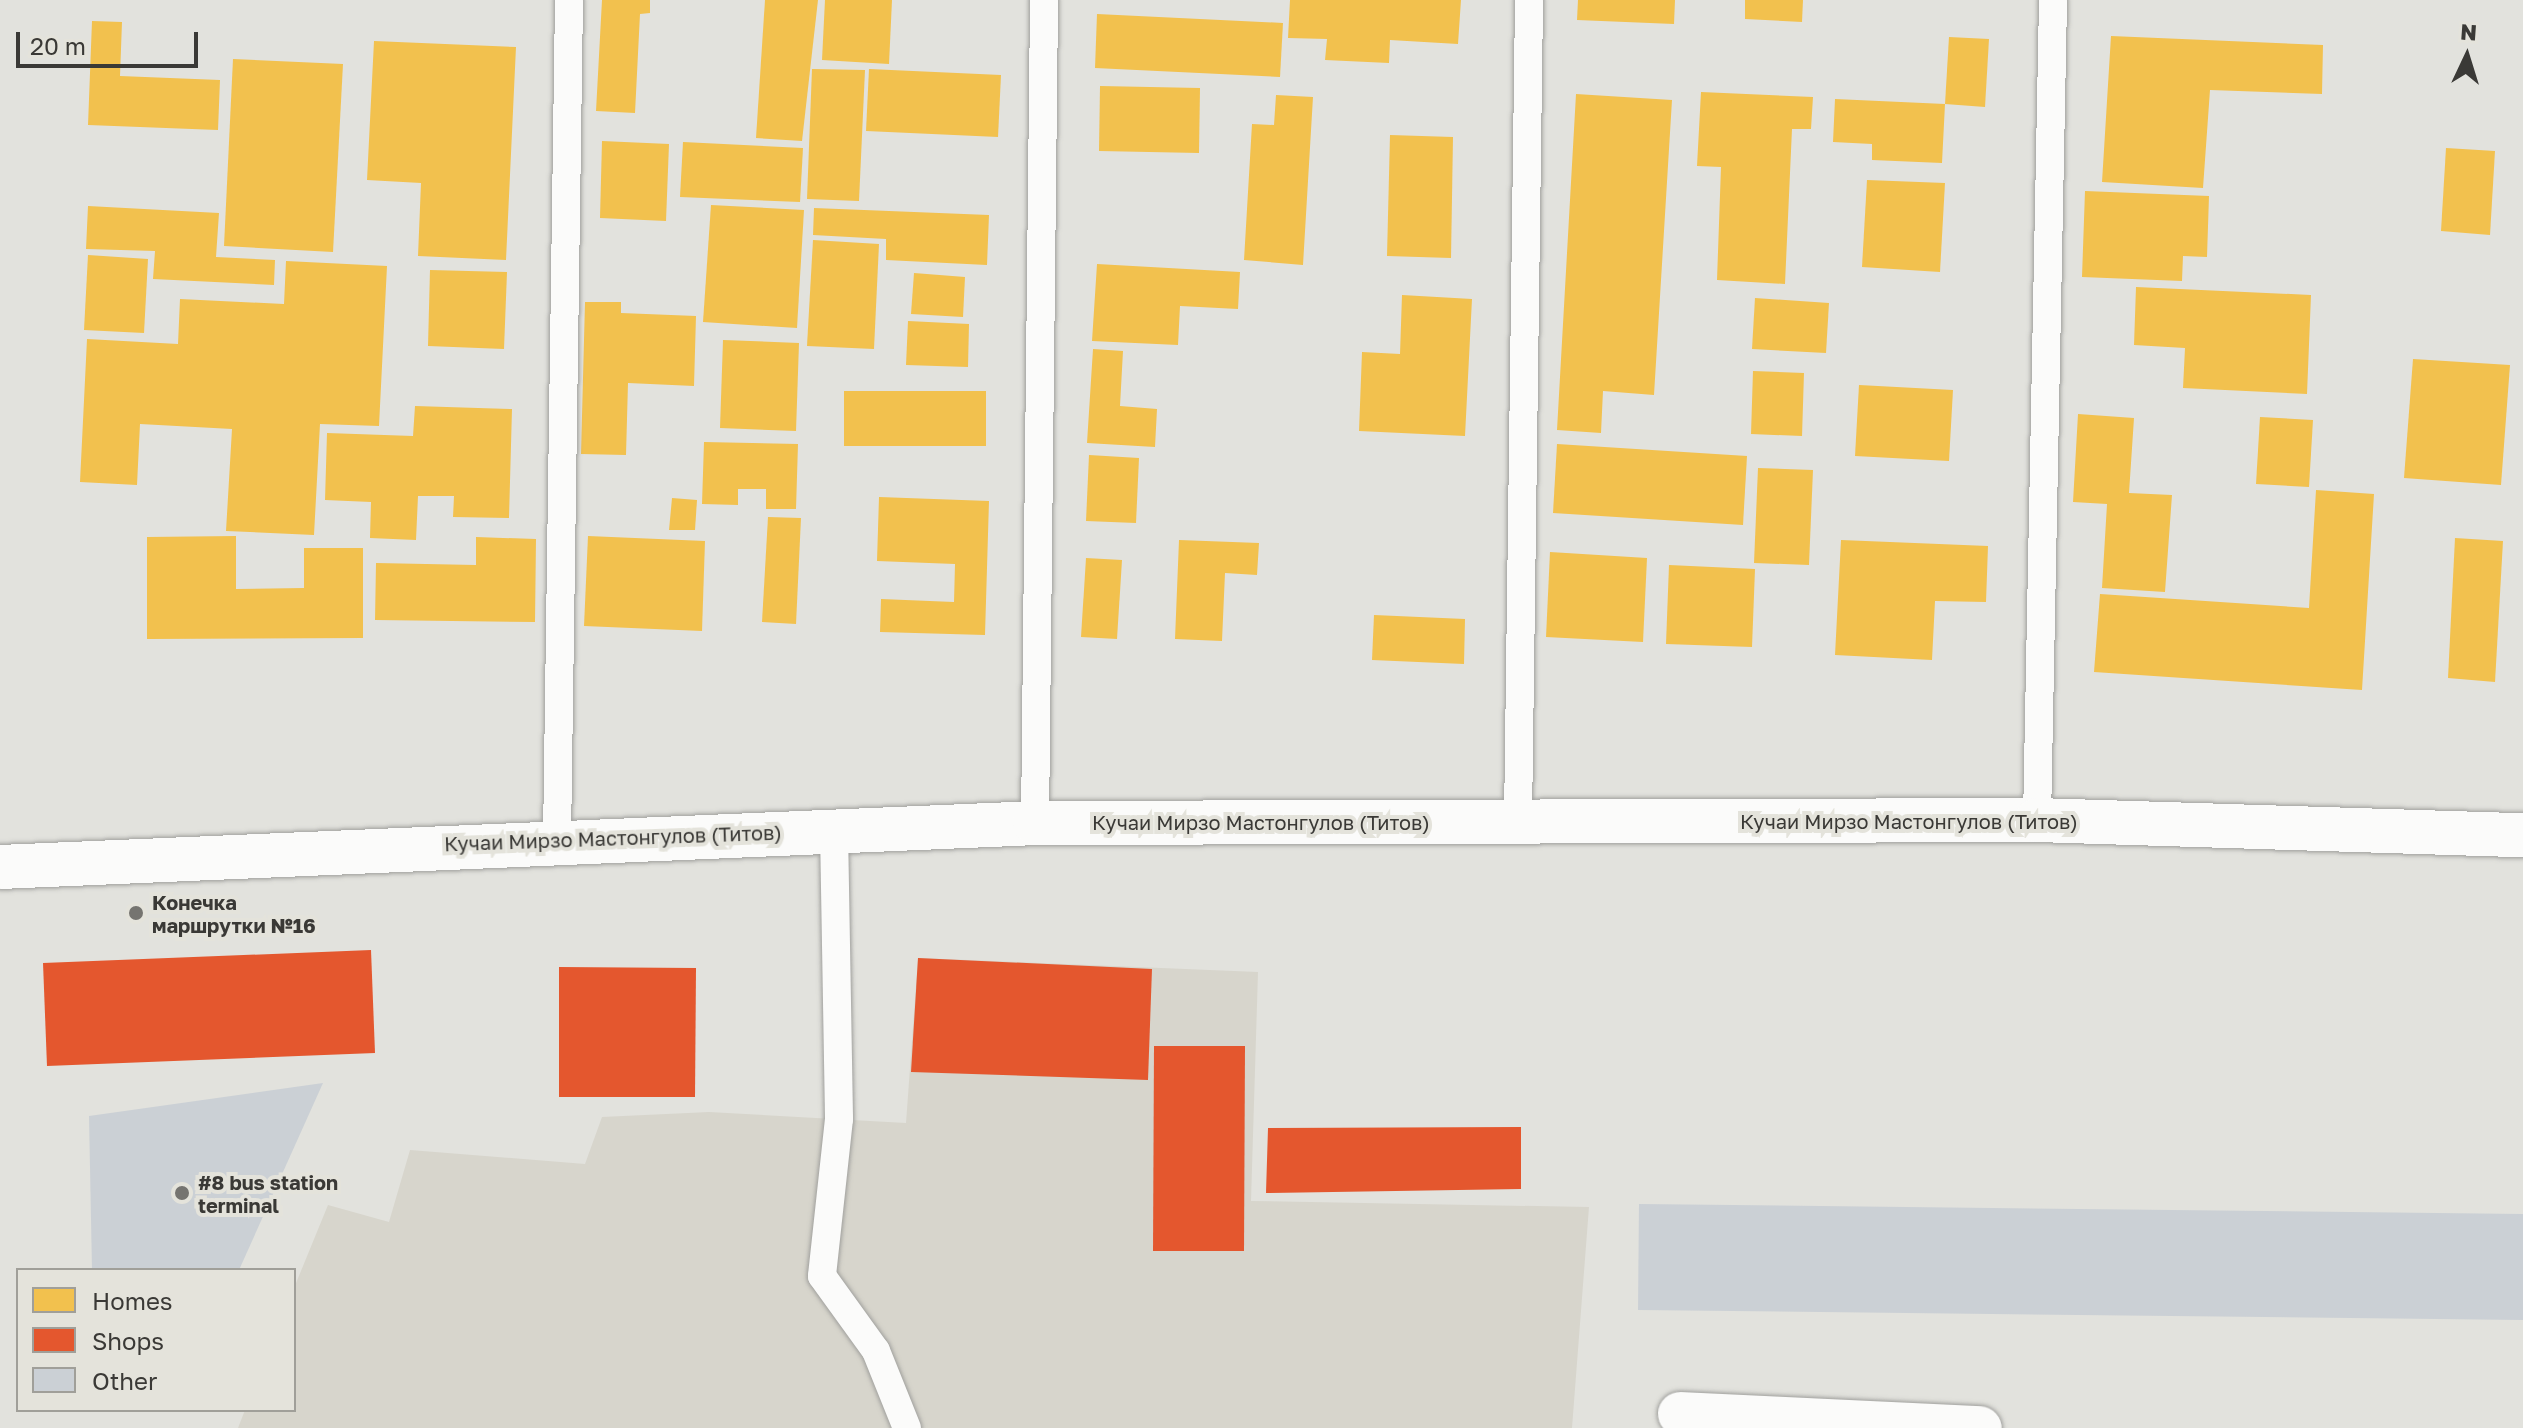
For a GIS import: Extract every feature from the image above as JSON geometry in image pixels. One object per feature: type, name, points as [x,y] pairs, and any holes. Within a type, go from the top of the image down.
[{"type":"street","name":"Кучаи Мирзо Мастонгулов (Титов)","points":[[0,867],[557,839],[1035,823],[2037,820],[2523,835]]},
{"type":"street","points":[[1680,1414],[1980,1428]]},
{"type":"lane","points":[[557,839],[569,0]]},
{"type":"lane","points":[[1035,823],[1044,0]]},
{"type":"lane","points":[[1518,821],[1529,0]]},
{"type":"lane","points":[[2037,820],[2053,0]]},
{"type":"lane","points":[[834,830],[839,1119],[822,1276],[876,1351],[907,1428]]},
{"type":"shaded area","points":[[918,958],[1258,972],[1251,1201],[1589,1207],[1572,1428],[238,1428],[244,1412],[296,1412],[296,1283],[328,1205],[389,1222],[410,1150],[585,1164],[602,1117],[709,1112],[906,1123]]},
{"type":"building: Homes","points":[[602,0],[650,0],[650,13],[640,14],[635,113],[596,111]]},
{"type":"building: Homes","points":[[765,0],[818,0],[802,141],[756,138]]},
{"type":"building: Homes","points":[[825,0],[892,0],[889,64],[822,60]]},
{"type":"building: Homes","points":[[1290,0],[1461,0],[1458,44],[1390,40],[1389,63],[1325,60],[1327,39],[1288,38]]},
{"type":"building: Homes","points":[[1578,0],[1675,0],[1674,24],[1577,20]]},
{"type":"building: Homes","points":[[1745,0],[1803,0],[1802,22],[1745,19]]},
{"type":"building: Homes","points":[[1097,14],[1283,23],[1280,77],[1095,68]]},
{"type":"building: Homes","points":[[92,21],[122,22],[120,76],[220,80],[218,130],[88,125]]},
{"type":"building: Homes","points":[[2111,36],[2323,45],[2322,94],[2210,90],[2203,188],[2102,182]]},
{"type":"building: Homes","points":[[1949,37],[1989,39],[1985,107],[1945,104]]},
{"type":"building: Homes","points":[[374,41],[516,47],[506,260],[418,256],[421,183],[367,180]]},
{"type":"building: Homes","points":[[233,59],[343,64],[333,252],[224,246]]},
{"type":"building: Homes","points":[[812,69],[865,70],[859,201],[807,199]]},
{"type":"building: Homes","points":[[869,69],[1001,75],[998,137],[866,131]]},
{"type":"building: Homes","points":[[1100,86],[1200,88],[1199,153],[1099,151]]},
{"type":"building: Homes","points":[[1701,92],[1813,97],[1811,129],[1792,129],[1785,284],[1717,280],[1721,167],[1697,166]]},
{"type":"building: Homes","points":[[1576,94],[1672,100],[1654,395],[1603,391],[1601,433],[1557,430]]},
{"type":"building: Homes","points":[[1276,95],[1313,97],[1303,265],[1244,260],[1252,124],[1274,125]]},
{"type":"building: Homes","points":[[1835,99],[1945,104],[1942,163],[1872,160],[1872,144],[1833,142]]},
{"type":"building: Homes","points":[[1390,135],[1453,137],[1451,258],[1387,256]]},
{"type":"building: Homes","points":[[602,141],[669,144],[666,221],[600,218]]},
{"type":"building: Homes","points":[[683,142],[803,148],[800,202],[680,197]]},
{"type":"building: Homes","points":[[2446,148],[2495,151],[2490,235],[2441,231]]},
{"type":"building: Homes","points":[[1867,180],[1945,183],[1940,272],[1862,267]]},
{"type":"building: Homes","points":[[2085,191],[2209,196],[2207,257],[2183,256],[2182,281],[2082,277]]},
{"type":"building: Homes","points":[[711,205],[804,210],[797,328],[703,322]]},
{"type":"building: Homes","points":[[88,206],[219,213],[216,257],[275,260],[274,285],[153,279],[155,251],[86,249]]},
{"type":"building: Homes","points":[[814,208],[989,215],[987,265],[886,260],[886,239],[813,235]]},
{"type":"building: Homes","points":[[813,240],[879,244],[874,349],[807,346]]},
{"type":"building: Homes","points":[[88,255],[148,259],[144,333],[84,330]]},
{"type":"building: Homes","points":[[286,261],[387,266],[379,426],[320,424],[314,535],[226,531],[232,429],[140,424],[137,485],[80,482],[87,339],[178,344],[180,299],[284,304]]},
{"type":"building: Homes","points":[[1097,264],[1240,272],[1238,309],[1180,306],[1178,345],[1092,341]]},
{"type":"building: Homes","points":[[430,270],[507,272],[504,349],[428,346]]},
{"type":"building: Homes","points":[[914,273],[965,277],[963,317],[911,314]]},
{"type":"building: Homes","points":[[2136,287],[2311,295],[2307,394],[2183,388],[2185,348],[2134,345]]},
{"type":"building: Homes","points":[[1402,295],[1472,299],[1465,436],[1359,431],[1362,352],[1400,354]]},
{"type":"building: Homes","points":[[1755,298],[1829,303],[1826,353],[1752,349]]},
{"type":"building: Homes","points":[[585,302],[621,302],[621,313],[696,316],[694,386],[628,383],[626,455],[581,454]]},
{"type":"building: Homes","points":[[908,321],[969,324],[968,367],[906,365]]},
{"type":"building: Homes","points":[[723,340],[799,343],[796,431],[720,428]]},
{"type":"building: Homes","points":[[1093,349],[1123,351],[1120,406],[1157,409],[1155,447],[1087,443]]},
{"type":"building: Homes","points":[[2413,359],[2510,365],[2501,485],[2404,478]]},
{"type":"building: Homes","points":[[1753,371],[1804,373],[1802,436],[1751,434]]},
{"type":"building: Homes","points":[[1859,385],[1953,390],[1949,461],[1855,456]]},
{"type":"building: Homes","points":[[844,391],[986,391],[986,446],[844,446]]},
{"type":"building: Homes","points":[[415,406],[512,409],[509,518],[453,517],[454,496],[418,496],[416,540],[370,538],[371,502],[325,500],[327,433],[413,436]]},
{"type":"building: Homes","points":[[2078,414],[2134,418],[2129,493],[2172,495],[2165,592],[2102,588],[2107,504],[2073,502]]},
{"type":"building: Homes","points":[[2260,417],[2313,420],[2309,487],[2256,484]]},
{"type":"building: Homes","points":[[704,442],[798,444],[796,509],[766,509],[766,489],[738,489],[738,505],[702,504]]},
{"type":"building: Homes","points":[[1557,444],[1747,456],[1743,525],[1553,513]]},
{"type":"building: Homes","points":[[1089,455],[1139,458],[1136,523],[1086,521]]},
{"type":"building: Homes","points":[[1758,468],[1813,470],[1809,565],[1754,563]]},
{"type":"building: Homes","points":[[2316,490],[2374,494],[2362,690],[2094,672],[2100,594],[2309,608]]},
{"type":"building: Homes","points":[[879,497],[989,501],[985,635],[880,632],[881,599],[954,602],[955,564],[877,561]]},
{"type":"building: Homes","points":[[672,498],[697,500],[695,530],[669,530]]},
{"type":"building: Homes","points":[[768,517],[801,518],[796,624],[762,622]]},
{"type":"building: Homes","points":[[236,536],[236,589],[304,588],[304,548],[363,548],[363,638],[147,639],[147,537]]},
{"type":"building: Homes","points":[[588,536],[705,541],[702,631],[584,626]]},
{"type":"building: Homes","points":[[476,537],[536,539],[535,622],[375,620],[376,563],[476,565]]},
{"type":"building: Homes","points":[[2455,538],[2503,541],[2495,682],[2448,678]]},
{"type":"building: Homes","points":[[1179,540],[1259,543],[1257,575],[1225,573],[1222,641],[1175,639]]},
{"type":"building: Homes","points":[[1841,540],[1988,546],[1986,602],[1935,601],[1932,660],[1835,655]]},
{"type":"building: Homes","points":[[1550,552],[1647,558],[1643,642],[1546,637]]},
{"type":"building: Homes","points":[[1086,558],[1122,560],[1117,639],[1081,637]]},
{"type":"building: Homes","points":[[1669,565],[1755,569],[1752,647],[1666,644]]},
{"type":"building: Homes","points":[[1374,615],[1465,619],[1464,664],[1372,660]]},
{"type":"building: Shops","points":[[371,950],[375,1053],[47,1066],[43,963]]},
{"type":"building: Shops","points":[[918,958],[1152,969],[1148,1080],[911,1072]]},
{"type":"building: Shops","points":[[559,967],[696,968],[695,1097],[559,1097]]},
{"type":"building: Shops","points":[[1154,1046],[1245,1046],[1244,1251],[1153,1251]]},
{"type":"building: Shops","points":[[1521,1127],[1521,1189],[1266,1193],[1268,1128]]},
{"type":"building: Other","name":"#8 bus station terminal","points":[[323,1083],[240,1268],[92,1268],[89,1116]]},
{"type":"building: Other","points":[[1639,1204],[2523,1214],[2523,1320],[1638,1310]]},
{"type":"place","name":"Конечка маршрутки №16","points":[[136,913]]},
{"type":"place","name":"#8 bus station terminal","points":[[182,1193]]}]
